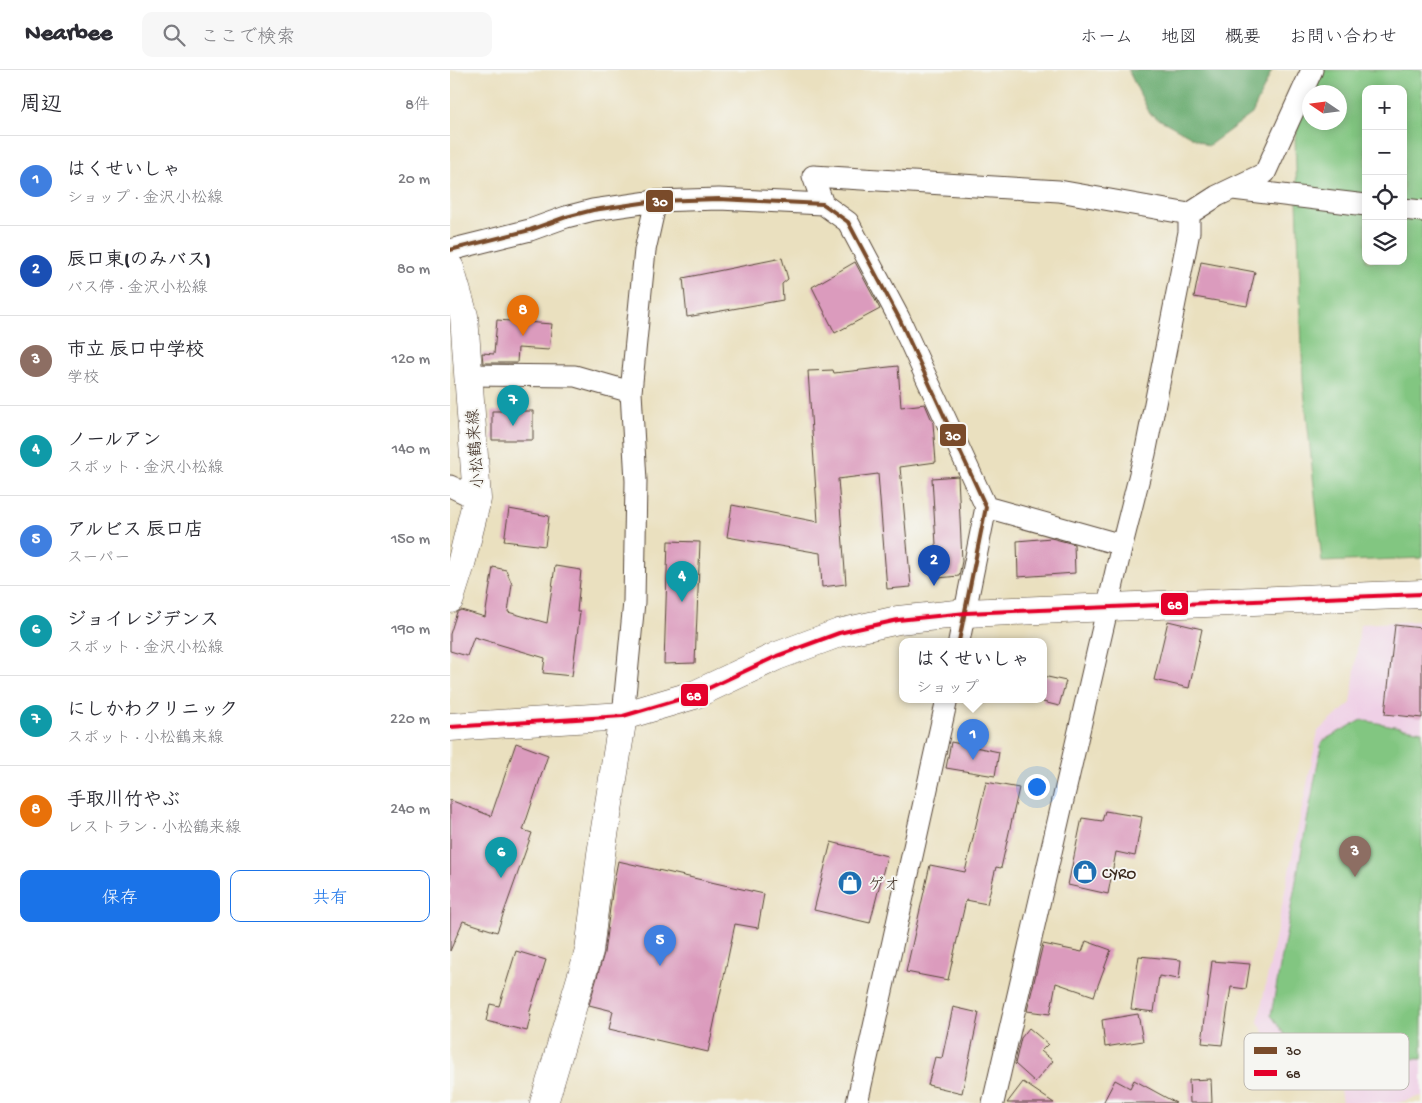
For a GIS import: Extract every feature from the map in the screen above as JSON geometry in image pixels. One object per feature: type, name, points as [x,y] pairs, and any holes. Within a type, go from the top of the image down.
[{"type":"main road","name":"小松鶴来線","points":[[450,268],[464,316],[458,345],[469,375],[477,499],[462,564],[450,598]]},
{"type":"main road","points":[[450,727],[622,716],[694,695],[777,656],[839,633],[898,620],[966,613],[1422,594]]},
{"type":"main road","points":[[544,1103],[589,951],[601,854],[622,716]]},
{"type":"street","points":[[823,204],[813,176],[1059,191],[1189,214],[1216,196],[1265,173],[1312,70]]},
{"type":"street","points":[[1233,189],[1362,205]]},
{"type":"street","points":[[450,250],[530,230],[593,210],[656,201],[719,199],[823,204],[848,222],[899,318],[986,507],[961,638]]},
{"type":"street","points":[[622,716],[634,602],[636,481],[631,392],[645,250],[656,201]]},
{"type":"street","points":[[1407,209],[1422,211]]},
{"type":"street","points":[[993,1103],[1122,545],[1145,454],[1189,232],[1189,214]]},
{"type":"street","points":[[469,375],[575,376],[631,392]]},
{"type":"street","points":[[450,486],[477,499]]},
{"type":"street","points":[[986,507],[1122,545]]},
{"type":"street","points":[[856,1103],[946,703]]},
{"type":"shaded area","points":[[1422,621],[1422,1096],[1397,1103],[1342,1103],[1340,1090],[1409,1090],[1409,1033],[1264,1033],[1258,1022],[1318,731],[1351,703],[1360,624]]},
{"type":"green space","points":[[1128,70],[1272,70],[1252,114],[1208,146],[1150,114]]},
{"type":"green space","points":[[1312,70],[1422,70],[1422,558],[1322,562],[1303,381],[1295,138],[1302,110],[1302,130],[1347,130],[1347,85],[1308,85]]},
{"type":"green space","points":[[1361,720],[1422,731],[1422,1059],[1409,1059],[1409,1033],[1283,1033],[1271,1015],[1322,741]]},
{"type":"building","points":[[782,258],[788,279],[782,284],[783,300],[687,317],[683,278]]},
{"type":"building","points":[[855,262],[880,309],[835,333],[812,287]]},
{"type":"building","points":[[1201,262],[1255,272],[1247,306],[1194,297]]},
{"type":"building","points":[[497,320],[552,324],[549,350],[518,348],[517,363],[483,363],[482,353],[494,354]]},
{"type":"building","points":[[898,366],[901,407],[925,404],[933,423],[936,462],[900,467],[911,587],[887,589],[878,474],[838,479],[846,584],[822,587],[820,553],[727,537],[732,505],[818,522],[808,371],[833,370],[834,373]]},
{"type":"building","points":[[492,411],[533,411],[533,440],[492,440]]},
{"type":"building","points":[[958,476],[962,561],[959,576],[938,578],[932,478]]},
{"type":"building","points":[[509,509],[549,516],[545,546],[504,541]]},
{"type":"building","points":[[1051,538],[1074,544],[1075,573],[1018,577],[1017,541]]},
{"type":"building","points":[[668,541],[700,542],[695,663],[664,664]]},
{"type":"building","points":[[555,566],[581,570],[577,612],[580,612],[572,676],[543,673],[545,658],[474,637],[467,656],[450,651],[450,634],[457,612],[461,610],[485,617],[493,567],[506,570],[512,584],[508,612],[547,623]]},
{"type":"building","points":[[1168,621],[1202,629],[1189,688],[1154,680]]},
{"type":"building","points":[[1395,625],[1422,628],[1422,718],[1385,714]]},
{"type":"building","points":[[1047,677],[1066,681],[1059,706],[1047,703]]},
{"type":"building","points":[[951,742],[999,752],[995,776],[946,768]]},
{"type":"building","points":[[516,743],[548,755],[523,830],[532,833],[497,932],[463,921],[450,951],[450,800],[491,816]]},
{"type":"building","points":[[986,782],[1019,788],[1001,868],[996,867],[987,904],[966,900],[948,980],[906,972],[930,865],[965,872]]},
{"type":"building","points":[[1105,811],[1142,817],[1135,856],[1116,852],[1108,894],[1068,885],[1082,818],[1102,821]]},
{"type":"building","name":"ゲオ","points":[[831,842],[887,856],[870,923],[814,910]]},
{"type":"building","points":[[618,861],[764,894],[758,928],[735,924],[708,1052],[609,1029],[613,1011],[589,1005],[604,953]]},
{"type":"building","points":[[1086,941],[1111,950],[1094,996],[1056,983],[1050,1014],[1027,1011],[1043,944],[1082,952]]},
{"type":"building","points":[[516,951],[546,960],[529,1014],[531,1014],[527,1031],[486,1021],[490,1004],[499,1006]]},
{"type":"building","points":[[1139,956],[1181,960],[1179,979],[1159,976],[1154,1012],[1131,1009]]},
{"type":"building","points":[[1212,961],[1250,964],[1246,989],[1231,987],[1222,1045],[1202,1043]]},
{"type":"building","points":[[953,1007],[979,1013],[962,1093],[928,1085],[935,1057],[942,1058]]},
{"type":"building","points":[[1138,1014],[1143,1041],[1105,1047],[1102,1020]]},
{"type":"building","points":[[1029,1028],[1048,1044],[1041,1051],[1053,1061],[1035,1082],[1015,1064],[1021,1038]]},
{"type":"building","points":[[1211,1079],[1212,1103],[1190,1103],[1189,1080]]},
{"type":"building","points":[[1115,1080],[1130,1088],[1134,1080],[1176,1103],[1103,1103]]},
{"type":"building","points":[[1023,1082],[1054,1103],[1007,1103]]},
{"type":"transit line","name":"30","points":[[450,250],[530,230],[593,210],[656,201],[719,199],[823,204],[848,222],[899,318],[986,507],[960,638]]},
{"type":"transit line","name":"68","points":[[450,727],[623,716],[694,695],[777,656],[839,633],[898,620],[966,613],[1422,594]]},
{"type":"place","name":"手取川竹やぶ","points":[[523,336]]},
{"type":"place","name":"にしかわクリニック","points":[[513,426]]},
{"type":"place","name":"辰口東(のみバス)","points":[[934,586]]},
{"type":"place","name":"ノールアン","points":[[682,602]]},
{"type":"place","name":"はくせいしゃ","points":[[973,760]]},
{"type":"place","name":"CYRO","points":[[1085,872]]},
{"type":"place","name":"市立 辰口中学校","points":[[1355,877]]},
{"type":"place","name":"ジョイレジデンス","points":[[501,878]]},
{"type":"place","name":"ゲオ","points":[[850,883]]},
{"type":"place","name":"アルビス 辰口店","points":[[660,966]]}]
